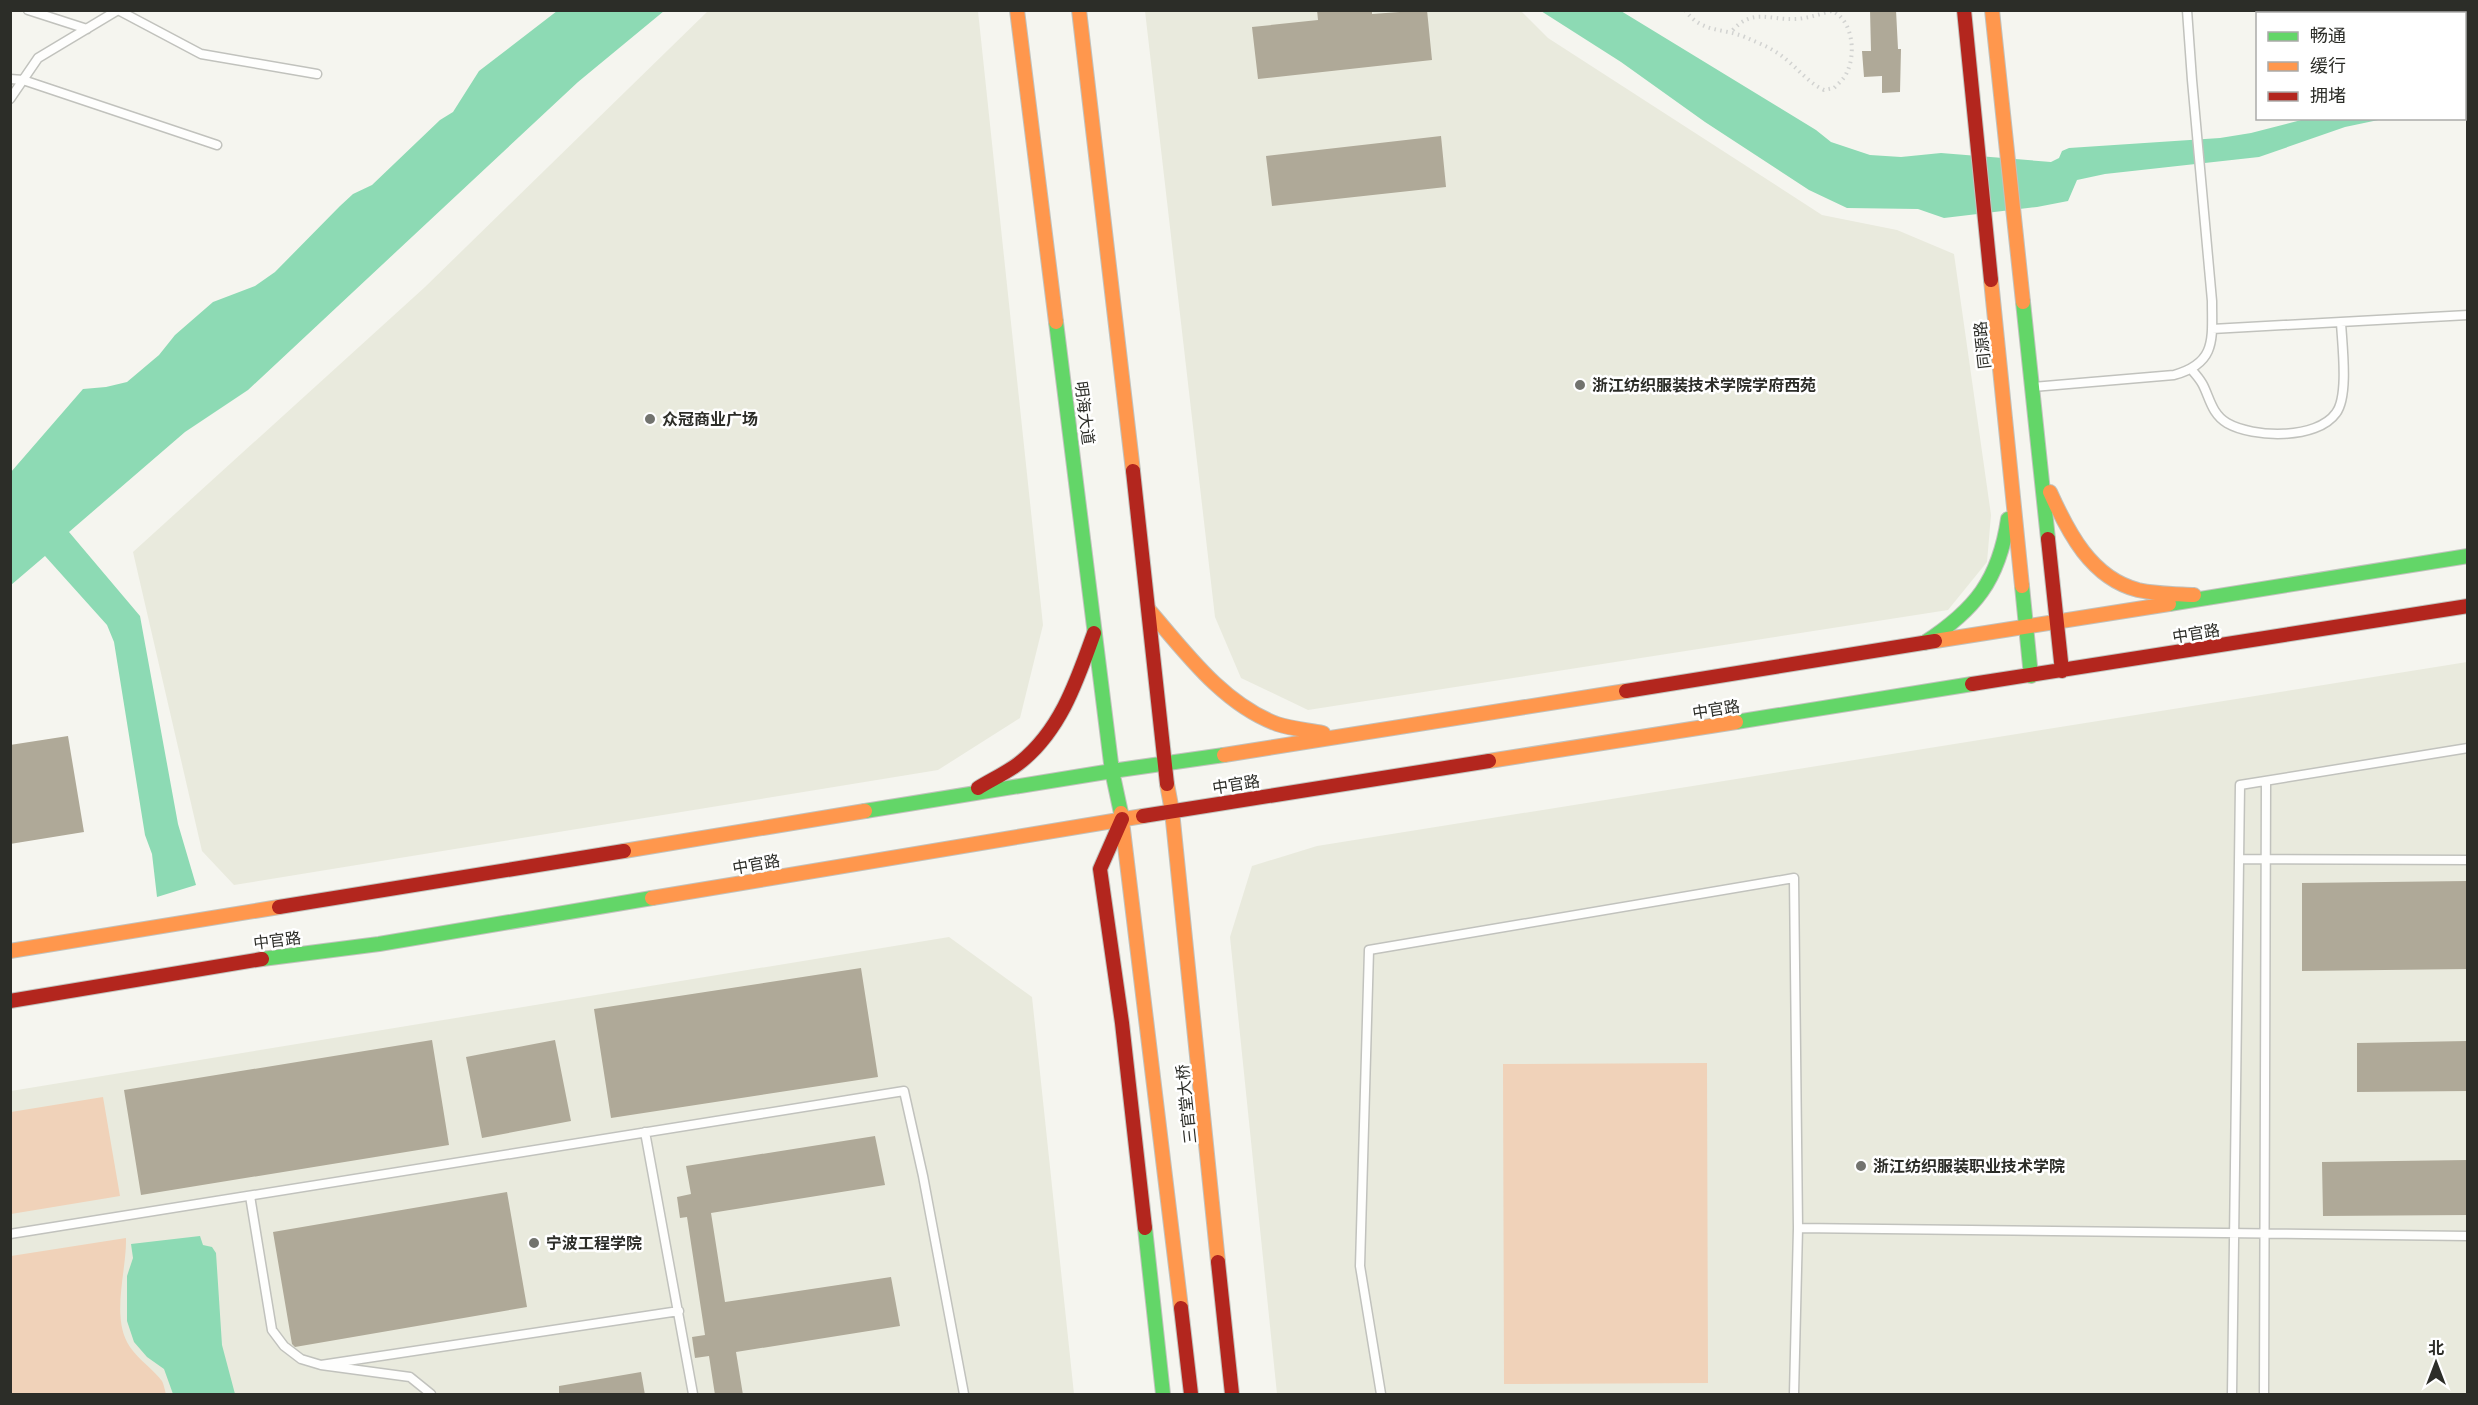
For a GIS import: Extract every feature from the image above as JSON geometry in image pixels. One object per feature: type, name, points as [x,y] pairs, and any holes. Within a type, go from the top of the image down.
[{"type":"main road","name":"明海大道","points":[[1017,10],[1113,771],[1122,819]]},
{"type":"main road","points":[[1079,10],[1149,610],[1164,765],[1172,811]]},
{"type":"main road","name":"同源路","points":[[1964,10],[2028,628],[2031,676]]},
{"type":"main road","points":[[1992,10],[2062,671]]},
{"type":"main road","points":[[2041,470],[2080,552],[2101,570],[2130,587],[2166,593],[2218,596]]},
{"type":"main road","points":[[1919,645],[1951,627],[1969,612],[1990,581],[2006,543],[2012,475]]},
{"type":"main road","name":"中官路","points":[[10,951],[1113,771],[1164,765],[2058,624],[2468,556]]},
{"type":"main road","name":"中官路","points":[[10,1001],[237,962],[379,944],[1122,819],[2468,606]]},
{"type":"main road","points":[[1149,610],[1207,677],[1231,698],[1274,724],[1341,737]]},
{"type":"main road","points":[[965,795],[1019,763],[1046,737],[1073,693],[1096,627]]},
{"type":"main road","name":"三官堂大桥","points":[[1172,811],[1232,1395]]},
{"type":"main road","points":[[1122,819],[1100,869],[1122,1023],[1163,1395]]},
{"type":"main road","name":"三官堂大桥","points":[[1122,819],[1191,1395]]},
{"type":"lane","points":[[28,10],[87,29]]},
{"type":"lane","points":[[10,99],[38,57],[118,10],[201,54],[317,74]]},
{"type":"lane","points":[[2032,387],[2175,375],[2192,370],[2206,357],[2212,329],[2212,301],[2187,10]]},
{"type":"lane","points":[[10,79],[23,80],[217,145]]},
{"type":"lane","points":[[2212,329],[2468,315]]},
{"type":"lane","points":[[2192,370],[2203,385],[2211,407],[2227,423],[2257,434],[2294,434],[2313,428],[2322,425],[2337,413],[2344,389],[2341,322]]},
{"type":"lane","points":[[2232,1395],[2240,785],[2468,748]]},
{"type":"lane","points":[[2264,1395],[2266,781]]},
{"type":"lane","points":[[2239,859],[2468,860]]},
{"type":"lane","points":[[1381,1395],[1360,1266],[1369,950],[1794,878],[1798,1228],[1794,1395]]},
{"type":"lane","points":[[10,1234],[904,1090],[923,1176],[964,1395]]},
{"type":"lane","points":[[645,1132],[693,1395]]},
{"type":"lane","points":[[250,1196],[272,1330],[284,1346],[301,1359],[321,1365],[410,1377],[431,1395]]},
{"type":"lane","points":[[1798,1228],[2468,1236]]},
{"type":"lane","points":[[321,1365],[679,1311]]},
{"type":"path","points":[[1685,10],[1698,24],[1714,30],[1732,31],[1776,52],[1804,77],[1824,90],[1834,88],[1848,71],[1851,35],[1848,26],[1832,11],[1792,19],[1768,16],[1747,19],[1732,31]]},
{"type":"shaded area","points":[[557,11],[664,11],[578,82],[248,390],[185,432],[69,532],[140,616],[178,824],[196,885],[157,897],[152,854],[145,835],[114,642],[107,625],[45,556],[11,585],[11,472],[83,389],[127,382],[159,355],[175,335],[213,302],[255,286],[275,272],[353,194],[372,185],[440,120],[453,112],[479,71]]},
{"type":"shaded area","name":"众冠商业广场","points":[[708,11],[978,11],[1043,625],[1020,718],[938,770],[234,885],[202,851],[133,552],[425,287]]},
{"type":"shaded area","name":"浙江纺织服装技术学院学府西苑","points":[[1145,11],[1521,11],[1548,38],[1822,215],[1897,230],[1954,254],[1991,515],[1987,562],[1948,610],[1308,710],[1241,678],[1215,617]]},
{"type":"shaded area","points":[[1541,11],[1621,11],[1816,130],[1831,142],[1870,155],[1901,157],[1941,153],[2051,162],[2059,158],[2062,151],[2069,148],[2220,138],[2251,133],[2301,120],[2378,120],[2345,127],[2259,157],[2105,174],[2077,180],[2068,201],[1944,218],[1918,209],[1847,208],[1809,190],[1705,122],[1621,62]]},
{"type":"shaded area","name":"浙江纺织服装职业技术学院","points":[[2467,662],[2467,1394],[1277,1394],[1230,937],[1252,866],[1317,846]]},
{"type":"shaded area","name":"宁波工程学院","points":[[949,937],[1032,997],[1074,1394],[11,1394],[11,1091]]},
{"type":"shaded area","points":[[1707,1063],[1708,1383],[1504,1384],[1503,1064]]},
{"type":"shaded area","points":[[103,1097],[120,1196],[11,1214],[11,1112]]},
{"type":"shaded area","points":[[200,1236],[203,1245],[212,1247],[216,1253],[222,1345],[235,1394],[173,1394],[164,1369],[147,1357],[134,1342],[127,1321],[127,1276],[133,1258],[131,1244]]},
{"type":"shaded area","points":[[126,1238],[120,1308],[124,1335],[133,1351],[162,1381],[166,1394],[11,1394],[11,1256]]},
{"type":"building","points":[[1317,10],[1372,10],[1372,14],[1427,10],[1432,60],[1258,79],[1252,27],[1318,20]]},
{"type":"building","points":[[1870,10],[1896,10],[1898,49],[1901,49],[1900,92],[1882,93],[1882,76],[1864,77],[1862,51],[1871,51]]},
{"type":"building","points":[[1441,136],[1446,187],[1272,206],[1266,156]]},
{"type":"building","points":[[68,736],[84,832],[10,844],[10,745]]},
{"type":"building","points":[[2468,881],[2468,969],[2302,971],[2302,883]]},
{"type":"building","points":[[861,968],[878,1077],[611,1118],[594,1009]]},
{"type":"building","points":[[432,1040],[449,1145],[141,1195],[124,1090]]},
{"type":"building","points":[[555,1040],[571,1121],[482,1138],[466,1057]]},
{"type":"building","points":[[2468,1041],[2468,1091],[2357,1092],[2357,1043]]},
{"type":"building","points":[[875,1136],[885,1185],[711,1213],[725,1302],[891,1277],[900,1326],[736,1352],[743,1395],[715,1395],[709,1356],[695,1358],[692,1337],[705,1335],[687,1217],[680,1218],[677,1197],[691,1194],[686,1166]]},
{"type":"building","points":[[2468,1160],[2468,1215],[2323,1216],[2322,1162]]},
{"type":"building","points":[[507,1192],[527,1307],[295,1347],[292,1344],[273,1232]]},
{"type":"building","points":[[641,1372],[645,1395],[559,1395],[559,1386]]},
{"type":"traffic: fast","points":[[2023,302],[2048,539]]},
{"type":"traffic: fast","points":[[1056,322],[1112,771],[1121,813]]},
{"type":"traffic: fast","points":[[1924,643],[1957,618],[1982,592],[1998,559],[2008,519]]},
{"type":"traffic: fast","points":[[2169,604],[2468,556]]},
{"type":"traffic: fast","points":[[2022,586],[2031,676]]},
{"type":"traffic: fast","points":[[1736,722],[1972,684]]},
{"type":"traffic: fast","points":[[865,811],[1224,755]]},
{"type":"traffic: fast","points":[[262,959],[379,944],[652,898]]},
{"type":"traffic: fast","points":[[1145,1228],[1163,1394]]},
{"type":"traffic: slow","points":[[1017,10],[1056,322]]},
{"type":"traffic: slow","points":[[1079,10],[1133,471]]},
{"type":"traffic: slow","points":[[1992,10],[2023,302]]},
{"type":"traffic: slow","points":[[1991,280],[2022,586]]},
{"type":"traffic: slow","points":[[2050,492],[2083,552],[2107,575],[2121,584],[2138,590],[2194,595]]},
{"type":"traffic: slow","points":[[1935,641],[2169,604]]},
{"type":"traffic: slow","points":[[1149,610],[1206,675],[1239,704],[1277,724],[1323,733]]},
{"type":"traffic: slow","points":[[1224,755],[1626,691]]},
{"type":"traffic: slow","points":[[1489,761],[1736,722]]},
{"type":"traffic: slow","points":[[1167,784],[1172,811],[1218,1262]]},
{"type":"traffic: slow","points":[[624,851],[865,811]]},
{"type":"traffic: slow","points":[[1121,813],[1181,1308]]},
{"type":"traffic: slow","points":[[652,898],[1143,816]]},
{"type":"traffic: slow","points":[[10,951],[279,907]]},
{"type":"traffic: jam","points":[[1964,10],[1991,280]]},
{"type":"traffic: jam","points":[[1133,471],[1167,784]]},
{"type":"traffic: jam","points":[[2048,539],[2062,671]]},
{"type":"traffic: jam","points":[[1972,684],[2468,606]]},
{"type":"traffic: jam","points":[[978,788],[1018,764],[1045,737],[1074,687],[1094,633]]},
{"type":"traffic: jam","points":[[1626,691],[1935,641]]},
{"type":"traffic: jam","points":[[1143,816],[1489,761]]},
{"type":"traffic: jam","points":[[1122,819],[1100,869],[1122,1023],[1145,1228]]},
{"type":"traffic: jam","points":[[279,907],[624,851]]},
{"type":"traffic: jam","points":[[10,1001],[262,959]]},
{"type":"traffic: jam","points":[[1218,1262],[1232,1394]]},
{"type":"traffic: jam","points":[[1181,1308],[1191,1394]]},
{"type":"place","name":"浙江纺织服装技术学院学府西苑","points":[[1580,385]]},
{"type":"place","name":"众冠商业广场","points":[[650,419]]},
{"type":"place","name":"浙江纺织服装职业技术学院","points":[[1861,1166]]},
{"type":"place","name":"宁波工程学院","points":[[534,1243]]}]
